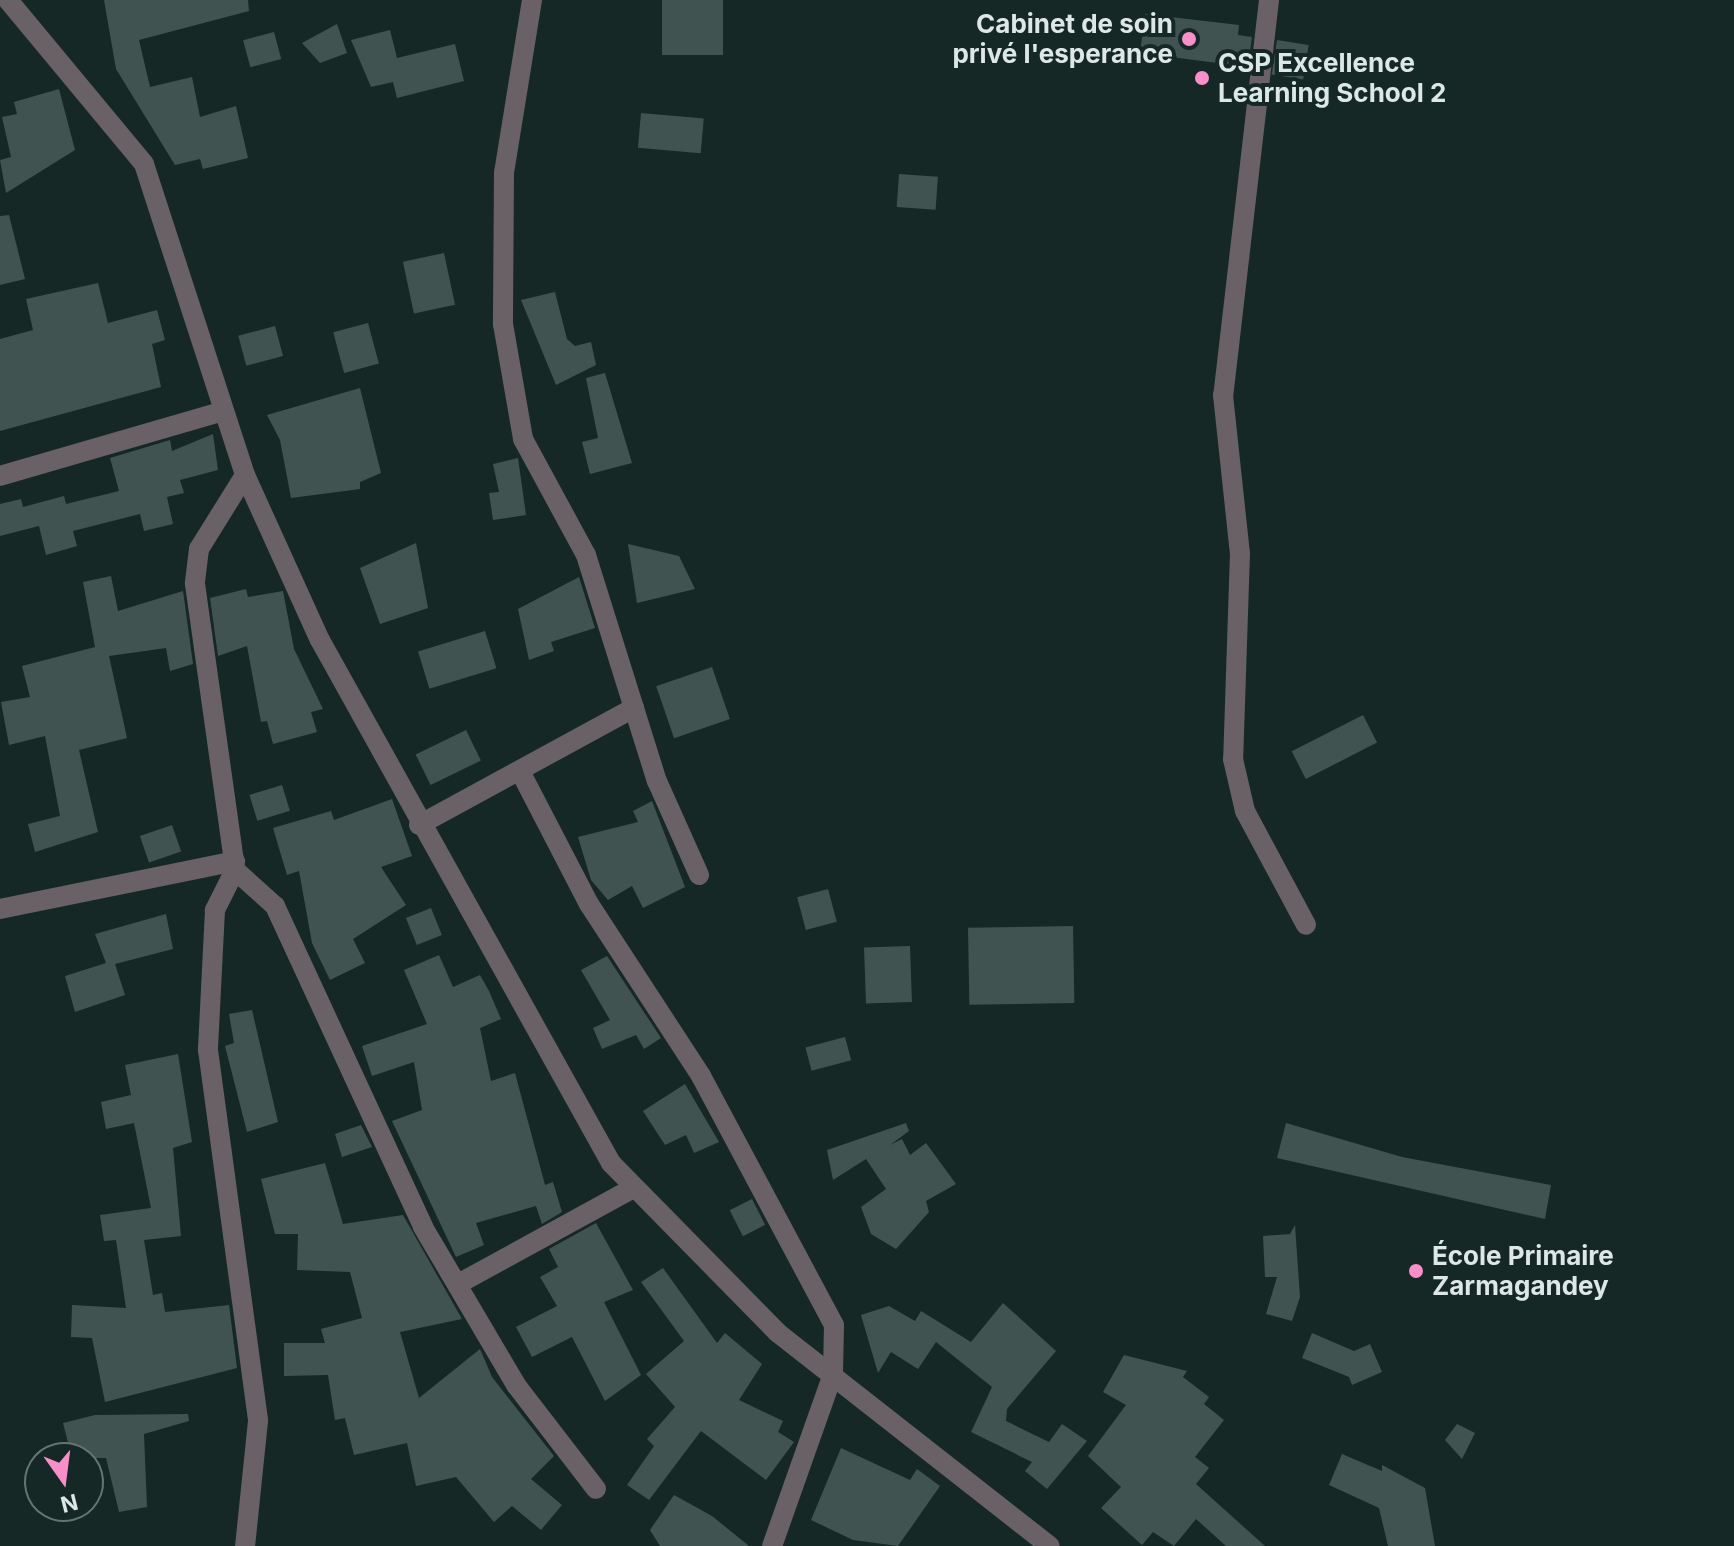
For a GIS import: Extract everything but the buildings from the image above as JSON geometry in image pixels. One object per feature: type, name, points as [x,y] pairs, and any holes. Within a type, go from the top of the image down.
[{"type":"street","points":[[8,0],[144,164],[245,475],[320,640],[419,825],[630,1190],[778,1333],[1050,1546]]},
{"type":"street","points":[[532,0],[504,172],[503,324],[523,439],[586,555],[634,708],[699,875]]},
{"type":"street","points":[[1269,0],[1223,395],[1240,553],[1233,759],[1245,811],[1306,925]]},
{"type":"street","points":[[0,476],[224,411]]},
{"type":"street","points":[[245,475],[199,549],[195,584],[235,865],[215,910],[208,1050],[253,1357],[258,1421],[245,1546]]},
{"type":"street","points":[[419,825],[521,773],[634,708]]},
{"type":"street","points":[[521,773],[589,904],[701,1076],[834,1325],[833,1374],[772,1546]]},
{"type":"street","points":[[0,909],[235,865]]},
{"type":"street","points":[[235,865],[275,906],[423,1227],[516,1385],[596,1489]]},
{"type":"street","points":[[458,1284],[630,1190]]},
{"type":"place","name":"Cabinet de soin privé l'esperance","points":[[1189,39]]},
{"type":"place","name":"CSP Excellence Learning School 2","points":[[1202,78]]},
{"type":"place","name":"École Primaire Zarmagandey","points":[[1416,1271]]}]
